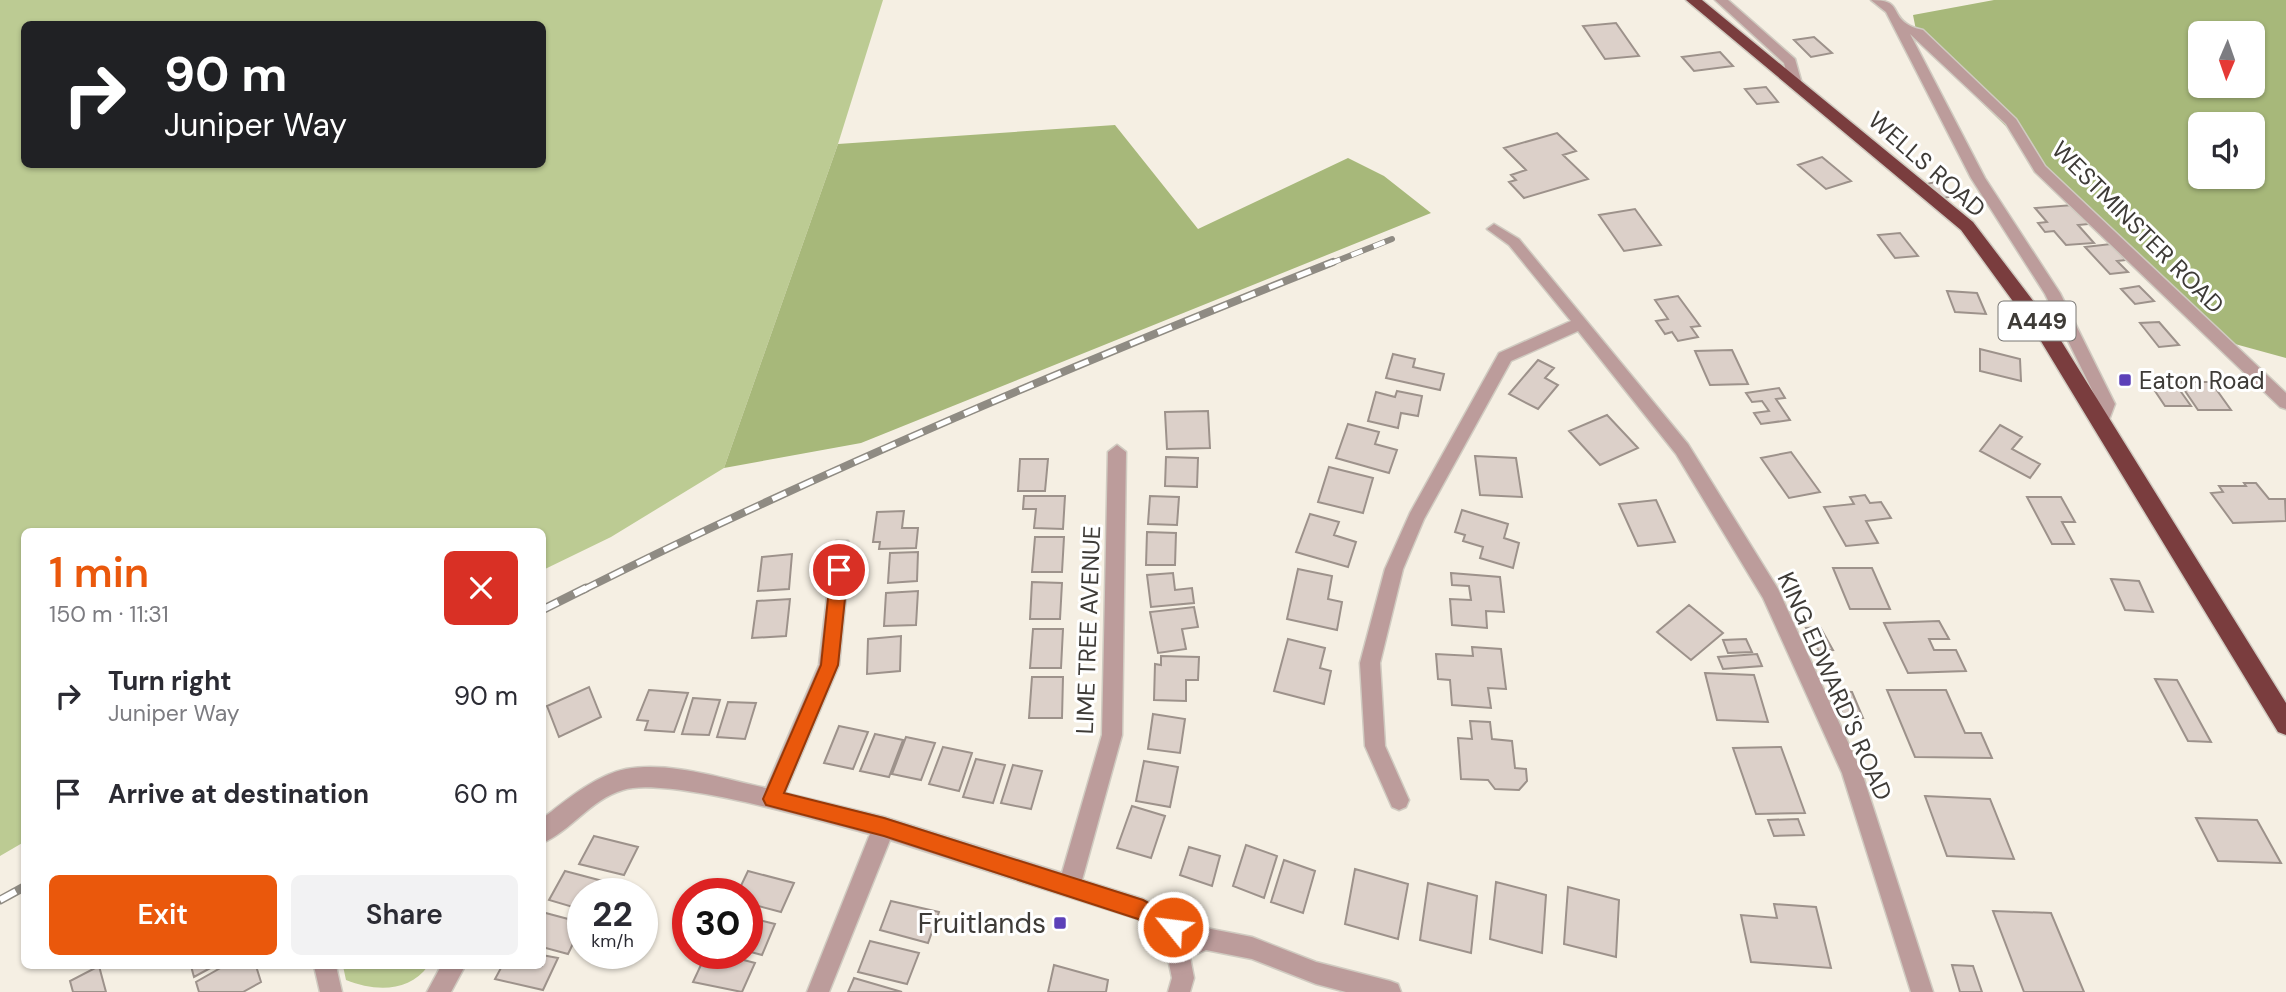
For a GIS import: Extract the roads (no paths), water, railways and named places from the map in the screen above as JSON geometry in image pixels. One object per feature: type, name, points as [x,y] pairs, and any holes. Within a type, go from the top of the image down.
[{"type":"highway","name":"WELLS ROAD","points":[[1693,0],[1967,226],[2043,328],[2286,724]]},
{"type":"street","points":[[1721,0],[1790,62],[1795,83]]},
{"type":"street","points":[[1877,0],[1891,10],[1978,178],[2052,293],[2107,404],[2100,424]]},
{"type":"street","name":"WESTMINSTER ROAD","points":[[1900,26],[1919,33],[2011,122],[2040,169],[2286,404]]},
{"type":"street","name":"KING EDWARD'S ROAD","points":[[1494,229],[1514,242],[1682,449],[1771,594],[1852,773],[1922,992]]},
{"type":"street","points":[[1399,800],[1375,746],[1370,663],[1394,569],[1416,518],[1506,357],[1581,323]]},
{"type":"street","name":"LIME TREE AVENUE","points":[[1069,887],[1112,735],[1117,452]]},
{"type":"street","points":[[772,799],[829,665],[842,546]]},
{"type":"street","points":[[546,829],[560,815],[625,779],[684,782],[772,799],[884,827],[1143,910],[1173,927],[1180,950],[1183,978],[1179,992]]},
{"type":"street","points":[[818,992],[884,827]]},
{"type":"street","points":[[1180,950],[1206,939],[1241,946],[1317,973],[1390,992]]},
{"type":"street","points":[[326,969],[331,992]]},
{"type":"street","points":[[438,992],[452,969]]},
{"type":"railway","points":[[1329,264],[1392,239]]},
{"type":"railway","points":[[583,590],[767,501],[954,418],[1333,262]]},
{"type":"railway","points":[[546,608],[586,588]]},
{"type":"railway","points":[[0,900],[21,889]]},
{"type":"place","name":"Eaton Road","points":[[2125,380]]},
{"type":"place","name":"Fruitlands","points":[[1060,923]]}]
